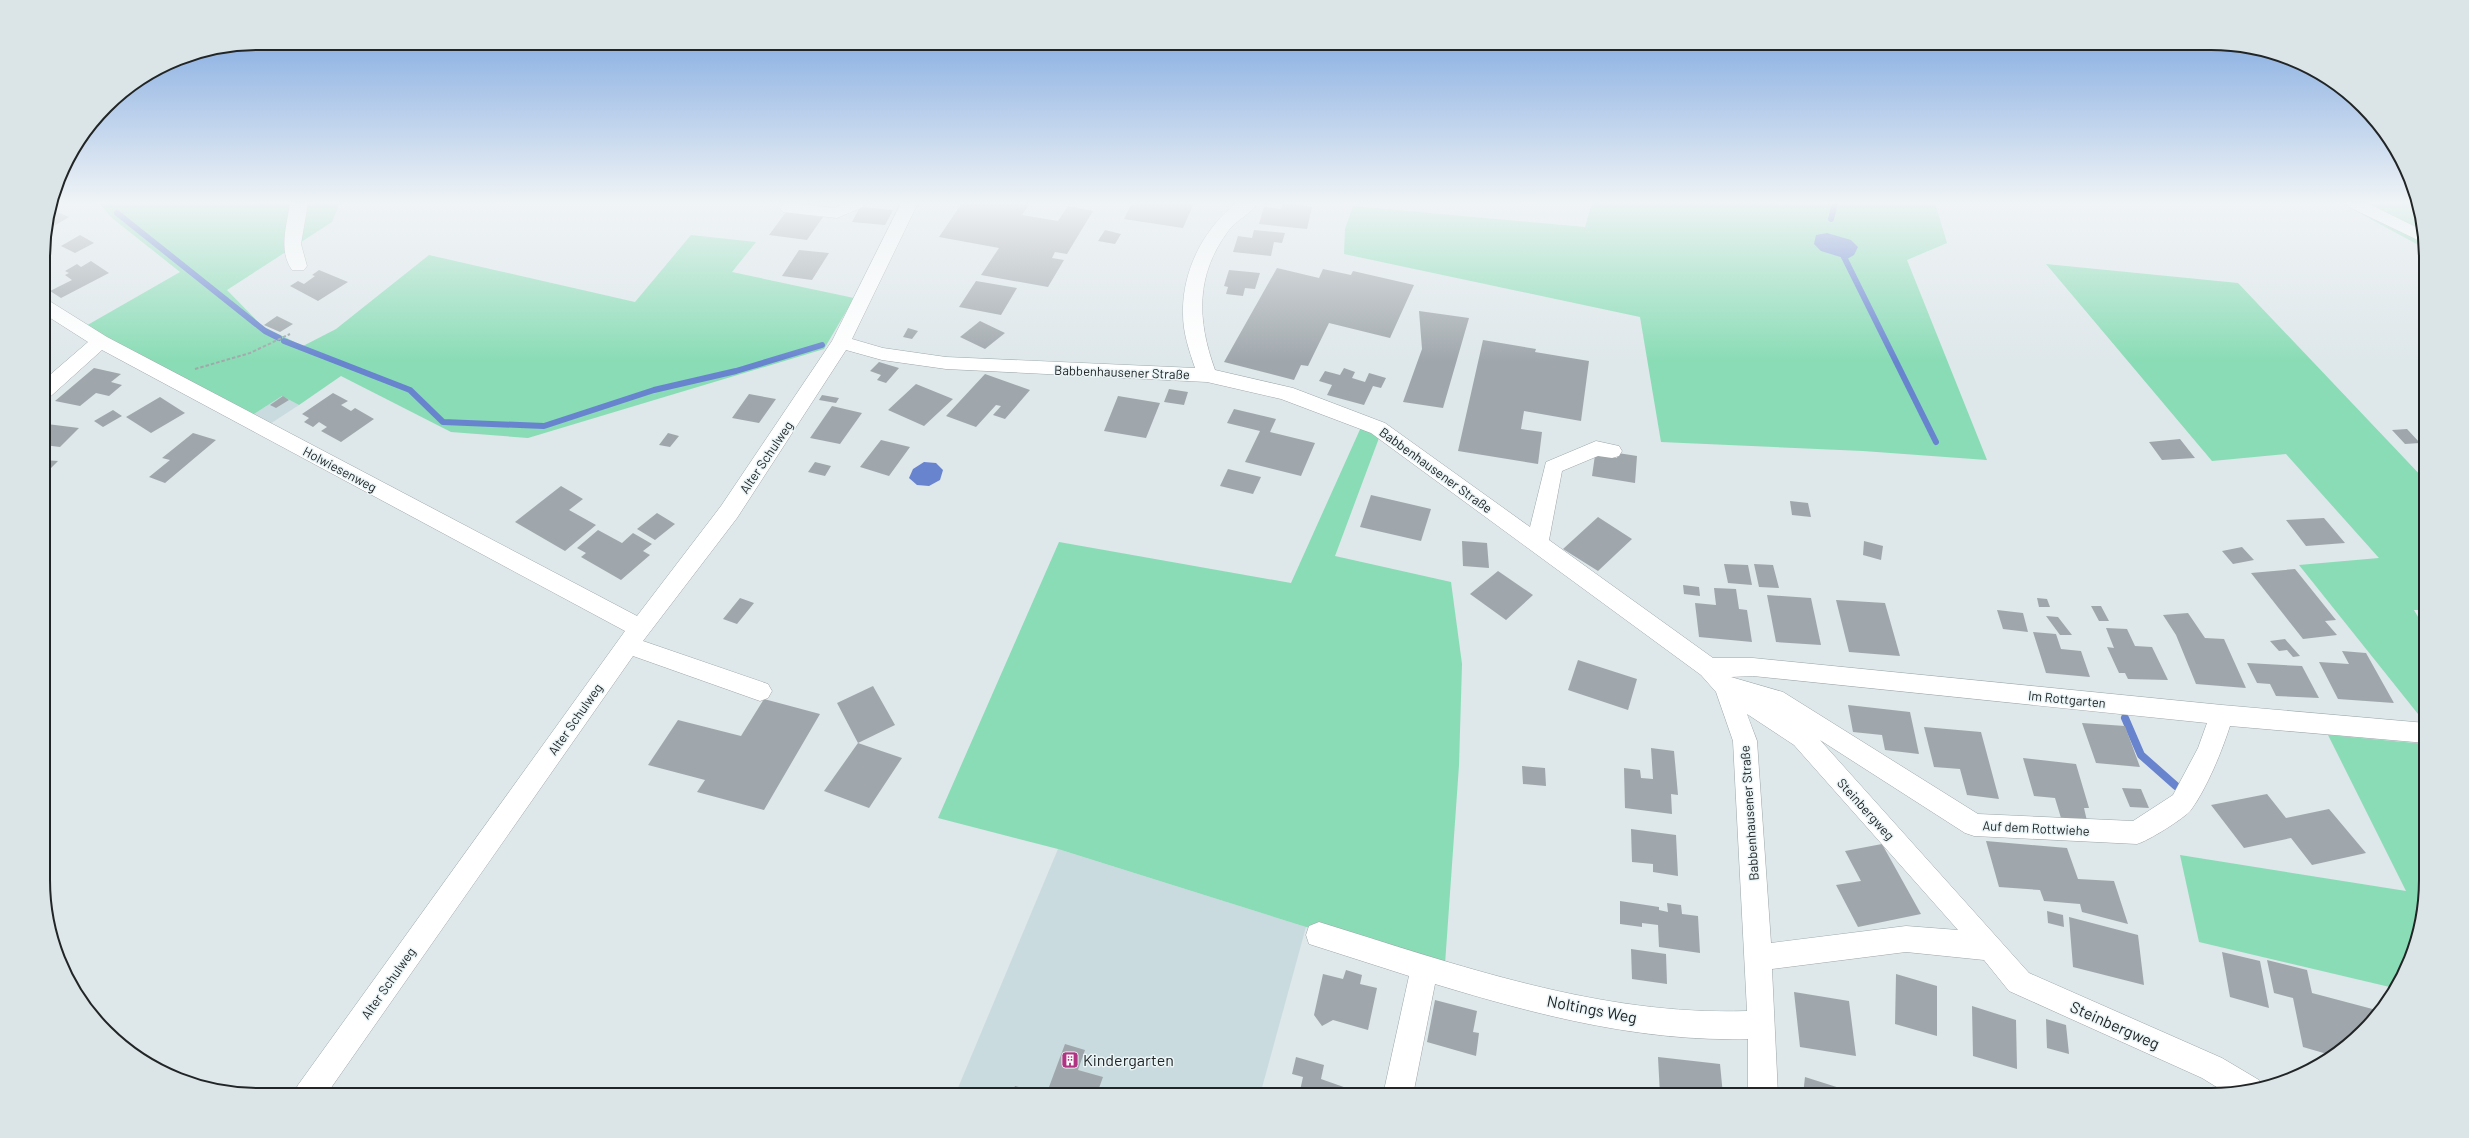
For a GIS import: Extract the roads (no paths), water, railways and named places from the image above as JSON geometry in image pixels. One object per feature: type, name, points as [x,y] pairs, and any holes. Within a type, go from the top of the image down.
[{"type":"street","points":[[295,256],[298,266]]},
{"type":"street","points":[[841,342],[882,256]]},
{"type":"street","points":[[1206,256],[1193,289],[1192,313],[1196,342],[1207,375]]},
{"type":"street","name":"Holwiesenweg","points":[[50,310],[100,341],[634,636],[760,691]]},
{"type":"street","points":[[50,386],[100,341]]},
{"type":"street","name":"Babbenhausener Straße","points":[[841,342],[882,354],[946,363],[1207,375],[1286,393],[1378,428],[1709,668],[1726,686],[1745,741],[1762,1025],[1763,1088]]},
{"type":"street","name":"Alter Schulweg","points":[[313,1088],[634,636],[729,512],[841,342]]},
{"type":"street","points":[[1538,544],[1553,467],[1596,448],[1612,452]]},
{"type":"street","name":"Im Rottgarten","points":[[1709,668],[1753,667],[2222,715],[2419,732]]},
{"type":"street","name":"Auf dem Rottwiehe","points":[[1726,686],[1775,699],[1974,825],[2137,833],[2182,803],[2210,750],[2222,715]]},
{"type":"street","name":"Steinbergweg","points":[[1726,686],[1803,738],[1991,948],[2019,982],[2212,1068],[2241,1086]]},
{"type":"street","name":"Noltings Weg","points":[[1319,935],[1425,968],[1578,1009],[1681,1025],[1762,1025]]},
{"type":"street","points":[[1758,958],[1906,940],[1956,943],[1991,948]]},
{"type":"street","points":[[1399,1088],[1425,968]]},
{"type":"water","points":[[1838,256],[1852,256],[1847,259]]},
{"type":"water","points":[[924,462],[936,463],[943,470],[940,480],[929,486],[917,485],[909,478],[913,469]]},
{"type":"waterway","points":[[171,256],[265,331],[279,338]]},
{"type":"waterway","points":[[1844,256],[1936,442]]},
{"type":"waterway","points":[[284,341],[410,390],[443,422],[544,426],[654,390],[736,371],[822,345]]},
{"type":"waterway","points":[[2125,718],[2141,755],[2176,786]]},
{"type":"place","name":"Kindergarten","points":[[1070,1060]]}]
